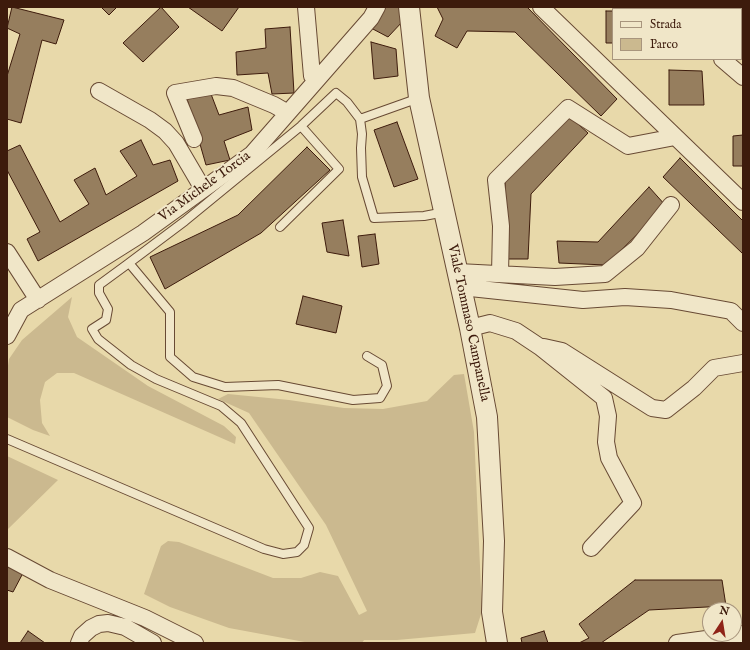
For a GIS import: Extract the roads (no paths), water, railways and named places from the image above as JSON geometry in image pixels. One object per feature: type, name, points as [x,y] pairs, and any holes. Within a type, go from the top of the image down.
[{"type":"street","points":[[306,7],[312,76],[316,80]]},
{"type":"street","name":"Via Michele Torcia","points":[[7,336],[21,310],[143,233],[252,154],[371,18],[377,7]]},
{"type":"street","name":"Viale Tommaso Campanella","points":[[409,7],[419,98],[470,328],[487,417],[494,541],[492,612],[497,643]]},
{"type":"street","points":[[541,7],[743,202]]},
{"type":"street","points":[[723,60],[743,77]]},
{"type":"street","points":[[194,138],[175,93],[216,86],[233,88],[274,105],[288,113]]},
{"type":"street","points":[[99,91],[150,120],[164,131],[176,143],[203,189]]},
{"type":"street","points":[[500,274],[501,226],[496,180],[568,108],[628,146],[675,137]]},
{"type":"street","points":[[459,279],[500,274],[554,277],[605,274],[637,248],[671,205]]},
{"type":"street","points":[[7,252],[38,300]]},
{"type":"street","points":[[459,279],[583,300],[625,297],[671,300],[730,311],[743,323]]},
{"type":"street","points":[[470,328],[490,323],[516,331],[540,346],[604,398],[608,416],[606,442],[609,458],[634,502],[590,548]]},
{"type":"street","points":[[540,346],[562,351],[652,408],[666,410],[694,388],[714,368],[743,363]]},
{"type":"street","points":[[7,557],[50,580],[145,618],[195,643]]},
{"type":"street","points":[[79,643],[82,636],[91,628],[108,622],[125,627],[153,643]]},
{"type":"street","points":[[677,643],[743,634]]},
{"type":"lane","points":[[7,439],[264,549],[283,554],[297,552],[304,545],[309,528],[241,422],[221,406],[156,379],[131,365],[98,339],[92,329],[106,320],[108,309],[99,293],[99,285],[185,221],[301,126],[336,92],[348,102],[360,119],[362,134],[362,177],[374,218],[424,216],[445,212]]},
{"type":"lane","points":[[360,119],[419,98]]},
{"type":"lane","points":[[280,227],[339,169],[301,126]]},
{"type":"lane","points":[[129,262],[170,312],[170,357],[193,377],[225,387],[278,385],[353,400],[380,398],[387,386],[382,365],[367,356]]}]
